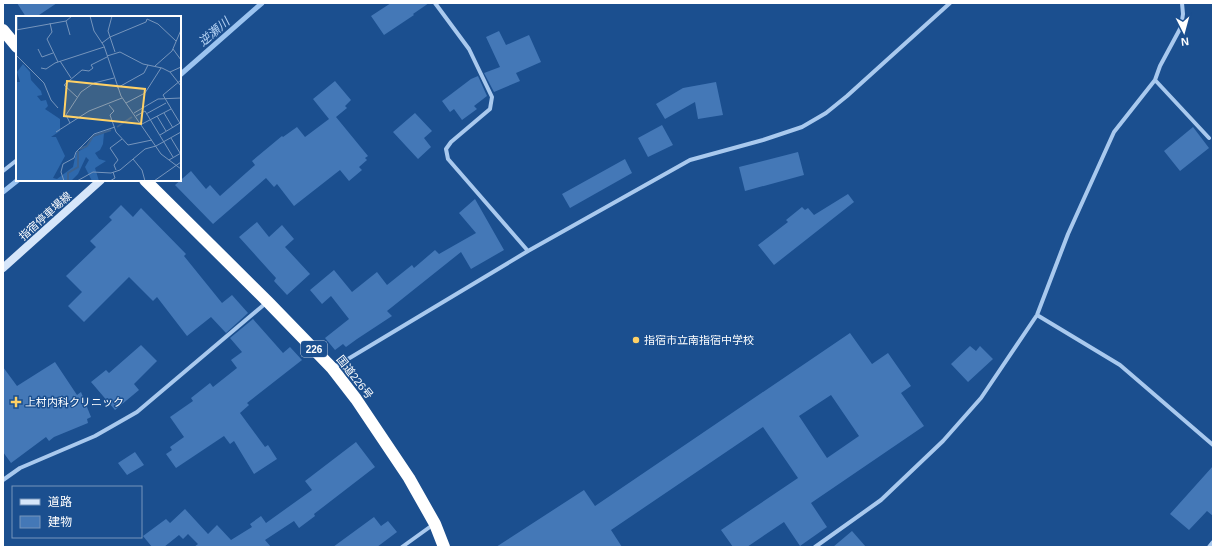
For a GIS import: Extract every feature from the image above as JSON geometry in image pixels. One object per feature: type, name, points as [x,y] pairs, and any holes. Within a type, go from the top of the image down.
[{"type":"highway","points":[[3,30],[16,46]]},
{"type":"highway","name":"国道226号","points":[[146,181],[332,368],[356,399],[409,478],[435,524],[444,547]]},
{"type":"main road","name":"指宿停車場線","points":[[3,268],[100,181]]},
{"type":"street","points":[[435,3],[469,49],[492,97],[490,109],[451,142],[446,149],[448,159],[528,251]]},
{"type":"street","points":[[332,368],[528,251],[690,160],[763,140],[802,127],[826,113],[848,96],[950,3]]},
{"type":"street","points":[[815,547],[881,500],[943,440],[981,398],[1037,315],[1068,234],[1114,132],[1155,80],[1160,66],[1182,27],[1182,3]]},
{"type":"street","points":[[1155,80],[1209,138]]},
{"type":"street","points":[[3,171],[16,161]]},
{"type":"street","points":[[3,480],[20,468],[95,436],[138,412],[268,302]]},
{"type":"street","points":[[1037,315],[1120,365],[1213,445]]},
{"type":"street","points":[[402,547],[435,524]]},
{"type":"street","points":[[1209,547],[1213,542]]},
{"type":"building","points":[[17,3],[57,3],[38,16],[25,16]]},
{"type":"building","points":[[391,3],[429,3],[384,35],[371,16]]},
{"type":"building","points":[[499,31],[506,45],[529,35],[541,62],[516,73],[520,81],[494,92],[484,73],[500,67],[486,37]]},
{"type":"building","points":[[478,76],[487,96],[474,106],[477,109],[462,120],[454,109],[450,112],[442,101],[471,79]]},
{"type":"building","points":[[335,81],[351,100],[345,106],[347,108],[336,117],[368,156],[365,158],[367,160],[359,167],[362,170],[349,181],[340,170],[294,206],[277,184],[274,187],[266,178],[213,224],[175,185],[191,171],[206,189],[210,185],[220,196],[255,165],[252,161],[282,136],[283,137],[297,127],[305,137],[329,119],[313,99]]},
{"type":"building","points":[[716,82],[723,115],[698,119],[695,102],[665,119],[656,104],[683,88]]},
{"type":"building","points":[[415,113],[432,131],[424,138],[431,147],[418,159],[393,132]]},
{"type":"building","points":[[662,125],[673,145],[648,157],[638,138]]},
{"type":"building","points":[[1193,127],[1209,148],[1180,171],[1164,151]]},
{"type":"building","points":[[798,152],[804,175],[745,191],[739,167]]},
{"type":"building","points":[[625,159],[632,173],[570,208],[562,194]]},
{"type":"building","points":[[848,194],[854,202],[774,265],[758,245],[788,222],[786,220],[802,207],[805,210],[808,208],[814,215]]},
{"type":"building","points":[[475,199],[504,250],[471,269],[461,252],[387,311],[392,316],[346,347],[343,344],[335,350],[325,338],[349,319],[331,296],[322,304],[310,290],[334,270],[352,292],[377,272],[387,285],[412,265],[414,268],[435,250],[439,254],[476,233],[459,213]]},
{"type":"building","points":[[121,205],[133,217],[141,208],[186,254],[184,256],[222,303],[232,295],[248,313],[226,333],[211,317],[187,336],[157,297],[153,301],[129,277],[84,322],[68,306],[82,292],[66,276],[96,247],[90,241],[112,220],[109,217]]},
{"type":"building","points":[[257,222],[269,237],[282,225],[294,239],[285,247],[310,274],[287,295],[274,281],[276,278],[239,237]]},
{"type":"building","points":[[253,319],[283,353],[290,347],[302,360],[247,403],[249,405],[240,413],[265,447],[268,445],[277,459],[254,474],[234,441],[230,444],[224,436],[176,468],[166,454],[172,450],[170,447],[184,437],[170,417],[193,401],[191,398],[210,383],[213,387],[237,368],[231,360],[242,352],[230,338]]},
{"type":"building","points":[[850,333],[872,364],[888,353],[911,386],[901,393],[924,426],[811,503],[827,527],[800,546],[784,522],[747,547],[733,547],[721,530],[798,478],[763,427],[611,530],[622,547],[496,547],[584,490],[595,506]],"holes":[[[831,395],[859,436],[827,458],[799,416]]]},
{"type":"building","points":[[141,345],[157,361],[134,384],[139,390],[115,410],[91,382],[106,370],[109,373]]},
{"type":"building","points":[[970,346],[976,351],[980,346],[993,359],[968,382],[951,364]]},
{"type":"building","points":[[55,362],[77,395],[81,392],[91,417],[87,419],[88,423],[54,437],[49,441],[46,437],[11,463],[3,452],[3,367],[17,386]]},
{"type":"building","points":[[356,442],[375,467],[314,514],[315,516],[299,528],[294,521],[265,540],[271,547],[194,547],[198,544],[188,534],[183,539],[179,535],[164,547],[152,547],[143,536],[166,519],[170,523],[185,509],[208,534],[217,525],[231,540],[252,527],[250,524],[261,516],[266,523],[312,490],[305,481]]},
{"type":"building","points":[[135,452],[144,465],[127,475],[118,463]]},
{"type":"building","points":[[1213,466],[1213,516],[1207,511],[1189,530],[1170,514]]},
{"type":"building","points":[[374,517],[381,526],[388,521],[397,532],[377,547],[333,547]]},
{"type":"building","points":[[852,531],[866,547],[833,547]]},
{"type":"waterway","name":"逆瀬川","points":[[181,74],[262,3]]},
{"type":"waterway","name":"逆瀬川","points":[[3,192],[17,181]]},
{"type":"place","name":"指宿市立南指宿中学校","points":[[636,340]]},
{"type":"place","name":"上村内科クリニック","points":[[16,402]]}]
